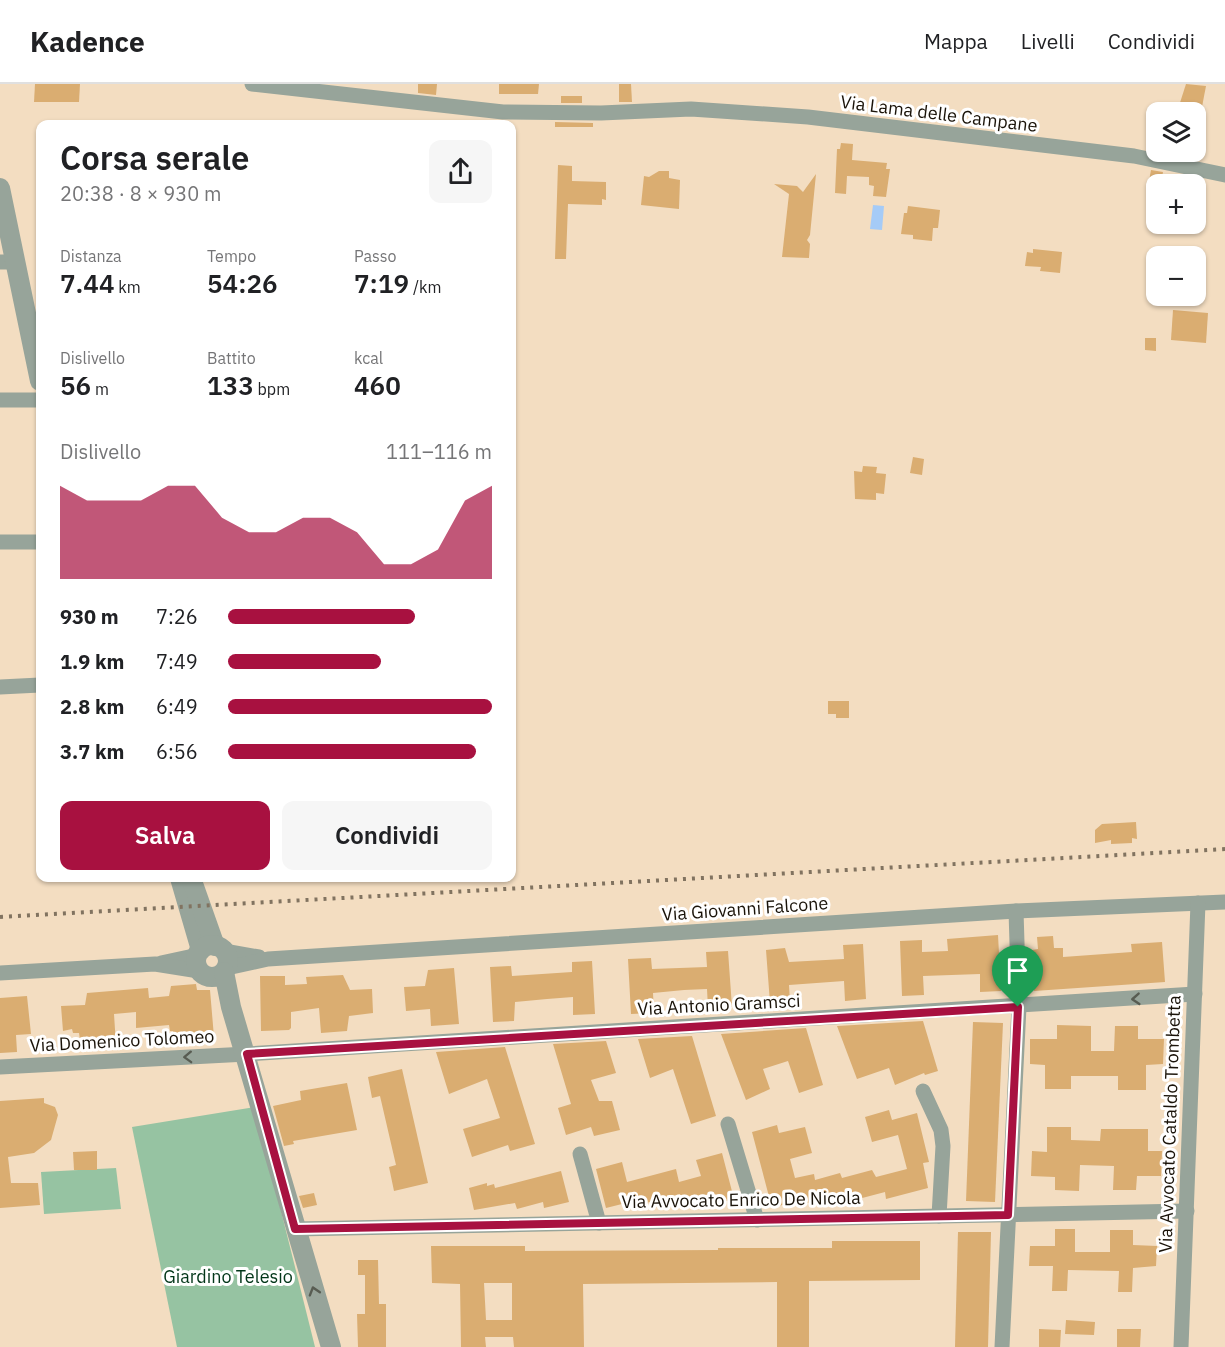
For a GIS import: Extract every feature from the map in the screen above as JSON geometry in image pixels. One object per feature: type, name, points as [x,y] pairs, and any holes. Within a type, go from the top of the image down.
[{"type":"street","name":"Via Lama delle Campane","points":[[252,84],[503,112],[601,113],[691,109],[808,117],[1134,156],[1225,175]]},
{"type":"street","points":[[0,188],[8,262],[36,366]]},
{"type":"street","points":[[0,400],[36,400]]},
{"type":"street","points":[[0,542],[36,542]]},
{"type":"street","points":[[0,687],[36,685]]},
{"type":"street","points":[[182,882],[247,1054],[295,1229],[331,1347]]},
{"type":"street","points":[[191,882],[212,961]]},
{"type":"street","name":"Via Giovanni Falcone","points":[[212,961],[1016,911],[1225,902]]},
{"type":"street","name":"Via Avvocato Cataldo Trombetta","points":[[1182,1347],[1198,903]]},
{"type":"street","points":[[1002,1347],[1018,1007],[1016,911]]},
{"type":"street","points":[[0,973],[212,961]]},
{"type":"street","name":"Via Antonio Gramsci","points":[[247,1054],[1195,994]]},
{"type":"street","name":"Via Domenico Tolomeo","points":[[0,1067],[247,1054]]},
{"type":"street","points":[[923,1091],[941,1130],[943,1146],[939,1216]]},
{"type":"street","points":[[728,1124],[757,1220]]},
{"type":"street","points":[[580,1154],[599,1223]]},
{"type":"street","name":"Via Avvocato Enrico De Nicola","points":[[295,1229],[1187,1211]]},
{"type":"green space","name":"Giardino Telesio","points":[[255,1107],[315,1347],[177,1347],[132,1127]]},
{"type":"green space","points":[[116,1168],[121,1209],[44,1214],[41,1172]]},
{"type":"water","points":[[873,205],[884,206],[882,230],[870,229]]},
{"type":"building","points":[[35,84],[80,84],[79,102],[34,102]]},
{"type":"building","points":[[418,84],[437,84],[436,95],[418,93]]},
{"type":"building","points":[[499,84],[539,84],[538,94],[499,94]]},
{"type":"building","points":[[619,84],[631,84],[632,102],[619,102]]},
{"type":"building","points":[[1186,84],[1206,86],[1203,102],[1180,102]]},
{"type":"building","points":[[561,96],[582,96],[582,103],[561,103]]},
{"type":"building","points":[[555,122],[593,123],[593,127],[555,127]]},
{"type":"building","points":[[841,143],[853,144],[852,160],[887,163],[886,169],[890,169],[886,197],[873,196],[874,186],[869,185],[869,177],[847,176],[846,194],[835,193],[837,149],[840,149]]},
{"type":"building","points":[[558,165],[572,166],[572,181],[606,182],[606,200],[602,199],[602,205],[568,204],[566,259],[555,259]]},
{"type":"building","points":[[1151,170],[1163,172],[1163,174],[1150,174]]},
{"type":"building","points":[[659,171],[669,171],[669,178],[680,180],[679,209],[641,205],[644,176],[649,177]]},
{"type":"building","points":[[816,174],[810,235],[807,240],[810,244],[809,258],[782,257],[789,194],[774,184],[797,186],[803,192]]},
{"type":"building","points":[[908,206],[940,210],[938,228],[933,228],[932,241],[913,239],[913,235],[901,234],[904,213],[907,213]]},
{"type":"building","points":[[1033,249],[1062,252],[1060,273],[1040,271],[1041,267],[1025,266],[1027,252],[1033,253]]},
{"type":"building","points":[[1173,310],[1208,313],[1206,343],[1171,340]]},
{"type":"building","points":[[1145,338],[1156,338],[1156,351],[1145,350]]},
{"type":"building","points":[[913,457],[924,459],[922,475],[910,473]]},
{"type":"building","points":[[863,466],[877,467],[876,473],[886,474],[884,494],[876,493],[876,500],[855,499],[854,471],[862,472]]},
{"type":"building","points":[[828,701],[849,701],[849,718],[836,718],[836,714],[828,714]]},
{"type":"building","points":[[1136,822],[1137,839],[1132,838],[1132,843],[1111,844],[1111,840],[1095,843],[1095,830],[1102,824]]},
{"type":"building","points":[[998,935],[1001,991],[980,992],[980,974],[923,976],[924,995],[902,996],[900,941],[922,940],[922,952],[948,951],[947,939]]},
{"type":"building","points":[[1053,936],[1054,948],[1063,948],[1063,957],[1132,952],[1131,944],[1162,942],[1165,982],[1034,991],[1032,950],[1038,949],[1037,937]]},
{"type":"building","points":[[863,944],[866,999],[845,1001],[844,981],[789,985],[790,1002],[770,1003],[766,950],[785,948],[789,962],[844,959],[843,945]]},
{"type":"building","points":[[728,951],[732,1007],[708,1008],[707,989],[684,990],[653,993],[654,1013],[631,1014],[628,959],[651,958],[652,969],[707,967],[706,952]]},
{"type":"building","points":[[592,961],[595,1014],[573,1015],[573,997],[547,999],[515,1002],[514,1021],[493,1022],[490,967],[511,966],[512,976],[572,972],[572,962]]},
{"type":"building","points":[[454,968],[459,1024],[431,1026],[430,1009],[406,1011],[404,987],[425,986],[428,970]]},
{"type":"building","points":[[343,975],[350,990],[372,989],[373,1013],[349,1016],[347,1031],[321,1033],[319,1008],[291,1012],[289,1030],[261,1031],[260,976],[285,976],[285,985],[307,984],[306,977]]},
{"type":"building","points":[[196,984],[197,990],[210,990],[214,1037],[173,1043],[173,1031],[170,1031],[169,1025],[136,1028],[136,1012],[114,1014],[116,1045],[81,1047],[79,1033],[73,1033],[72,1029],[63,1031],[61,1006],[85,1005],[87,993],[148,988],[149,998],[169,996],[171,986]]},
{"type":"building","points":[[27,996],[31,1034],[16,1035],[17,1052],[0,1053],[0,998]]},
{"type":"building","points":[[923,1021],[938,1071],[925,1075],[924,1073],[895,1085],[889,1068],[857,1079],[837,1026]]},
{"type":"building","points":[[973,1022],[1003,1023],[995,1202],[966,1201]]},
{"type":"building","points":[[1057,1025],[1091,1026],[1091,1051],[1114,1051],[1115,1026],[1138,1026],[1138,1039],[1164,1039],[1163,1064],[1146,1065],[1146,1090],[1118,1090],[1118,1076],[1071,1076],[1071,1089],[1045,1089],[1045,1065],[1030,1064],[1030,1039],[1057,1039]]},
{"type":"building","points":[[806,1028],[823,1085],[799,1093],[788,1061],[763,1069],[770,1089],[746,1100],[721,1034]]},
{"type":"building","points":[[692,1036],[716,1116],[691,1124],[673,1069],[650,1078],[638,1039]]},
{"type":"building","points":[[606,1041],[616,1073],[591,1080],[599,1101],[612,1101],[620,1130],[594,1136],[591,1127],[566,1135],[558,1108],[571,1104],[553,1044]]},
{"type":"building","points":[[505,1047],[535,1144],[510,1151],[508,1145],[472,1157],[463,1129],[500,1118],[487,1079],[449,1094],[436,1052]]},
{"type":"building","points":[[402,1069],[428,1183],[394,1191],[389,1167],[396,1165],[380,1096],[372,1098],[368,1077]]},
{"type":"building","points":[[347,1083],[357,1130],[293,1141],[294,1144],[284,1146],[273,1106],[301,1100],[300,1091]]},
{"type":"building","points":[[44,1098],[44,1103],[55,1107],[58,1115],[51,1140],[34,1153],[8,1157],[11,1183],[38,1183],[40,1205],[0,1208],[0,1101]]},
{"type":"building","points":[[889,1110],[892,1120],[917,1113],[929,1162],[923,1163],[928,1188],[886,1199],[885,1192],[847,1202],[845,1198],[823,1204],[822,1199],[797,1206],[796,1201],[772,1208],[752,1132],[777,1125],[779,1133],[805,1127],[812,1153],[790,1159],[795,1178],[814,1174],[815,1180],[840,1173],[842,1178],[872,1170],[876,1177],[907,1169],[898,1135],[872,1142],[865,1117]]},
{"type":"building","points":[[1047,1127],[1071,1127],[1071,1140],[1100,1141],[1101,1129],[1148,1129],[1148,1151],[1162,1151],[1161,1176],[1137,1176],[1136,1190],[1113,1190],[1114,1166],[1080,1165],[1079,1191],[1055,1190],[1055,1177],[1031,1176],[1032,1151],[1047,1152]]},
{"type":"building","points":[[97,1151],[97,1170],[74,1170],[73,1152]]},
{"type":"building","points":[[722,1153],[734,1199],[709,1206],[708,1200],[684,1206],[680,1194],[631,1207],[630,1202],[606,1208],[596,1169],[622,1162],[627,1182],[676,1169],[679,1182],[701,1176],[696,1160]]},
{"type":"building","points":[[561,1171],[569,1202],[544,1208],[543,1202],[517,1209],[515,1203],[474,1210],[469,1188],[487,1183],[487,1186],[494,1184],[495,1188]]},
{"type":"building","points":[[314,1193],[317,1205],[303,1208],[299,1196]]},
{"type":"building","points":[[1055,1229],[1075,1229],[1075,1252],[1110,1252],[1110,1230],[1133,1230],[1133,1245],[1157,1246],[1156,1266],[1133,1268],[1132,1292],[1118,1292],[1119,1271],[1068,1270],[1067,1291],[1052,1291],[1053,1266],[1029,1266],[1030,1246],[1055,1246]]},
{"type":"building","points":[[958,1232],[991,1232],[988,1347],[955,1347]]},
{"type":"building","points":[[832,1241],[920,1241],[920,1280],[809,1281],[809,1347],[777,1347],[777,1282],[583,1284],[584,1347],[514,1347],[513,1337],[485,1337],[486,1347],[461,1347],[460,1284],[432,1283],[431,1246],[525,1246],[525,1251],[832,1248]],"holes":[[[484,1283],[512,1283],[512,1320],[486,1320]]]},
{"type":"building","points":[[358,1260],[378,1260],[379,1304],[386,1304],[386,1347],[358,1347],[357,1314],[365,1314],[365,1275],[358,1275]]},
{"type":"building","points":[[1066,1320],[1095,1322],[1094,1335],[1065,1334]]},
{"type":"building","points":[[1039,1329],[1061,1330],[1060,1347],[1039,1347]]},
{"type":"building","points":[[1117,1329],[1141,1329],[1140,1347],[1117,1347]]},
{"type":"railway","points":[[0,917],[1225,849]]},
{"type":"route","points":[[1018,1007],[1008,1215],[295,1229],[247,1054],[593,1032],[1018,1007]]}]
